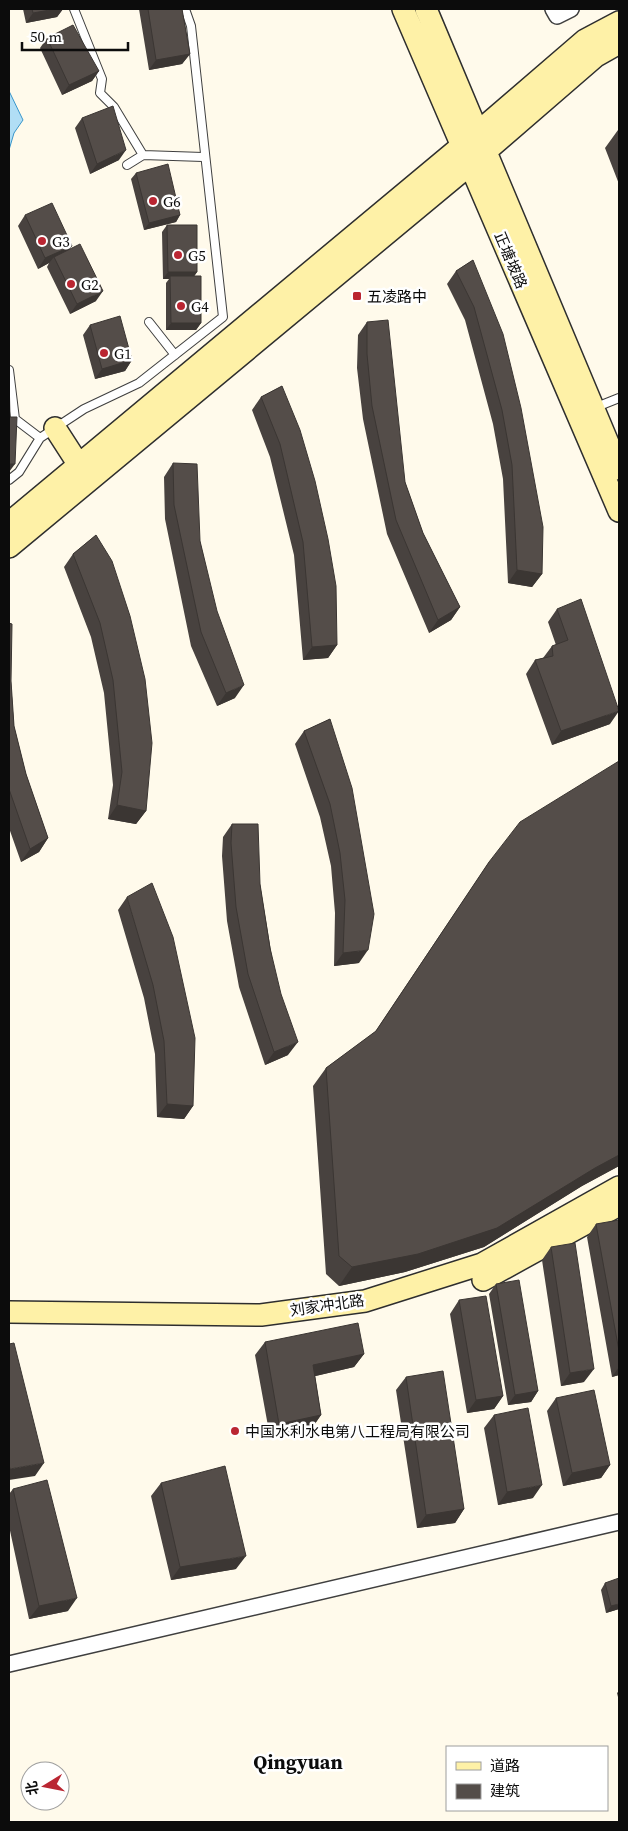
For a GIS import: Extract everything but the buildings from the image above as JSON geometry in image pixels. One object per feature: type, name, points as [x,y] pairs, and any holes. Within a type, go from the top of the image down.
[{"type":"street","name":"正塘坡路","points":[[402,9],[473,149],[594,408],[619,469]]},
{"type":"street","name":"正塘坡路","points":[[426,9],[473,149],[619,511]]},
{"type":"street","points":[[553,9],[557,16],[571,9]]},
{"type":"street","points":[[473,149],[585,40],[619,22]]},
{"type":"street","points":[[9,548],[83,473],[473,149],[596,56],[619,43]]},
{"type":"street","points":[[47,433],[83,473]]},
{"type":"street","points":[[9,523],[83,473]]},
{"type":"street","name":"刘家冲北路","points":[[9,1312],[261,1315],[365,1301],[482,1264],[619,1187]]},
{"type":"street","name":"刘家冲北路","points":[[9,1327],[39,1325],[262,1329],[368,1315],[488,1278],[619,1205]]},
{"type":"street","points":[[9,1664],[619,1522]]},
{"type":"lane","points":[[74,9],[102,79],[100,93],[114,108],[143,155]]},
{"type":"lane","points":[[9,480],[19,472],[47,433],[84,409],[139,383],[223,317],[190,26],[185,9]]},
{"type":"lane","points":[[127,164],[143,155],[204,157]]},
{"type":"lane","points":[[149,322],[175,355]]},
{"type":"lane","points":[[9,370],[15,418],[47,433]]},
{"type":"lane","points":[[594,408],[619,398]]},
{"type":"water","points":[[9,91],[23,120],[14,133],[9,150]]},
{"type":"place","name":"G6","points":[[153,201]]},
{"type":"place","name":"G3","points":[[42,241]]},
{"type":"place","name":"G5","points":[[178,255]]},
{"type":"place","name":"G2","points":[[71,284]]},
{"type":"place","name":"五凌路中","points":[[357,296]]},
{"type":"place","name":"G4","points":[[181,306]]},
{"type":"place","name":"G1","points":[[104,353]]},
{"type":"place","name":"中国水利水电第八工程局有限公司","points":[[235,1431]]},
{"type":"district","name":"Qingyuan","points":[[298,1762]]}]
